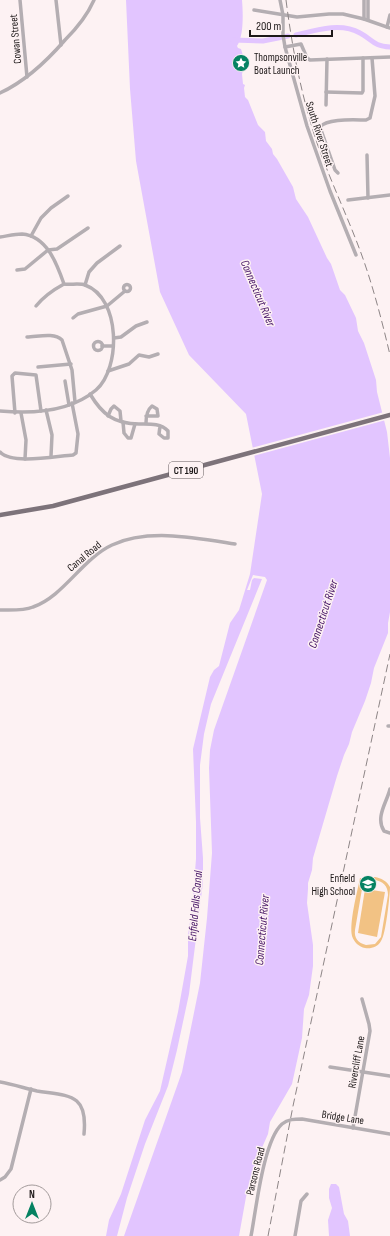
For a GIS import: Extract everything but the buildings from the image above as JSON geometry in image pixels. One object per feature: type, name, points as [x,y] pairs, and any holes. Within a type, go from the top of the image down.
[{"type":"main road","name":"CT 190","points":[[1,514],[52,506],[390,415]]},
{"type":"street","name":"Cowan Street","points":[[20,0],[27,77]]},
{"type":"street","points":[[56,0],[61,45]]},
{"type":"street","points":[[0,93],[27,77],[48,60],[85,17],[94,0]]},
{"type":"street","name":"South River Street","points":[[280,0],[283,15],[283,35],[285,47],[309,133],[330,191],[356,255]]},
{"type":"street","points":[[364,0],[364,19]]},
{"type":"street","points":[[368,0],[368,20]]},
{"type":"street","points":[[254,10],[297,17],[340,13],[368,20],[388,28],[390,15]]},
{"type":"street","points":[[285,47],[301,44],[308,59],[390,57]]},
{"type":"street","points":[[326,92],[362,93],[363,58]]},
{"type":"street","points":[[338,173],[334,170],[320,127],[322,124],[336,120],[366,120],[370,118],[375,96],[372,58]]},
{"type":"street","points":[[326,105],[327,59]]},
{"type":"street","points":[[367,155],[368,198]]},
{"type":"street","points":[[31,236],[41,218],[68,196]]},
{"type":"street","points":[[348,200],[390,196]]},
{"type":"street","points":[[17,270],[25,268],[48,250],[57,249],[88,228]]},
{"type":"street","points":[[0,238],[23,234],[31,236],[42,242],[54,261],[64,284]]},
{"type":"street","points":[[85,285],[89,272],[97,263],[120,246]]},
{"type":"street","points":[[0,411],[21,413],[41,411],[72,403],[90,394],[100,386],[108,371],[114,338],[111,317],[107,306],[98,294],[85,285],[64,284],[46,296],[36,306]]},
{"type":"street","points":[[73,318],[78,314],[107,306],[125,291]]},
{"type":"street","points":[[114,338],[121,337],[136,326],[147,322]]},
{"type":"street","points":[[27,337],[60,337],[71,364],[73,374],[72,403]]},
{"type":"street","points":[[102,346],[113,346]]},
{"type":"street","points":[[108,371],[129,364],[139,355],[149,357],[158,354]]},
{"type":"street","points":[[38,367],[71,364]]},
{"type":"street","points":[[15,413],[12,376],[15,373],[36,375],[41,411]]},
{"type":"street","points":[[0,452],[8,456],[25,458],[73,455],[76,453],[78,434],[72,403],[65,381]]},
{"type":"street","points":[[90,394],[101,411],[108,416],[122,422],[135,424],[146,423],[160,426]]},
{"type":"street","points":[[108,416],[114,406],[120,410],[124,433],[128,438],[131,438],[133,435],[135,424]]},
{"type":"street","points":[[46,410],[52,435],[51,456]]},
{"type":"street","points":[[21,413],[26,440],[25,458]]},
{"type":"street","points":[[146,416],[146,423]]},
{"type":"street","name":"Canal Road","points":[[0,610],[26,609],[50,598],[98,553],[123,540],[140,536],[157,536],[235,544]]},
{"type":"street","points":[[390,789],[389,797],[385,800],[381,825],[384,831],[390,833]]},
{"type":"street","name":"Rivercliff Lane","points":[[353,1128],[370,1032],[362,999]]},
{"type":"street","points":[[330,1067],[390,1076]]},
{"type":"street","points":[[0,1082],[74,1098],[84,1109],[84,1134]]},
{"type":"street","points":[[0,1180],[5,1177],[13,1165],[30,1089]]},
{"type":"street","name":"Bridge Lane","points":[[292,1119],[302,1119],[390,1134]]},
{"type":"street","name":"Parsons Road","points":[[250,1236],[261,1178],[268,1152],[279,1128],[292,1119]]},
{"type":"street","points":[[295,1236],[301,1201],[307,1194]]},
{"type":"shaded area","points":[[375,877],[382,879],[390,887],[383,937],[380,943],[376,946],[367,948],[361,947],[357,944],[352,936],[351,930],[360,878],[363,879],[363,882]],"holes":[[[374,880],[382,883],[388,892],[381,937],[375,944],[366,945],[357,940],[355,935],[362,889],[368,882]]]},
{"type":"shaded area","points":[[365,889],[385,892],[377,937],[358,933]]},
{"type":"water","points":[[126,0],[242,0],[242,30],[237,46],[241,49],[244,59],[242,74],[243,84],[245,85],[245,97],[248,100],[258,125],[265,132],[266,141],[293,187],[296,199],[308,217],[331,264],[340,290],[345,295],[356,318],[358,331],[364,343],[376,380],[377,392],[387,432],[390,458],[390,612],[388,633],[374,668],[365,701],[352,732],[337,776],[313,858],[312,870],[308,883],[307,903],[313,945],[313,966],[309,995],[304,1009],[302,1038],[292,1084],[270,1122],[268,1134],[257,1159],[246,1197],[239,1236],[124,1236],[182,1072],[200,983],[212,853],[209,768],[210,750],[214,730],[267,580],[265,577],[253,575],[247,590],[250,590],[252,580],[254,578],[262,579],[211,704],[204,734],[200,765],[200,818],[203,882],[189,994],[177,1050],[168,1086],[145,1144],[127,1198],[117,1236],[106,1236],[109,1220],[121,1194],[145,1120],[160,1091],[178,1012],[188,956],[188,935],[192,909],[196,859],[193,749],[210,677],[214,670],[219,666],[230,623],[239,610],[250,574],[262,494],[246,414],[189,355],[160,292],[136,161],[130,89]]},
{"type":"water","points":[[331,1184],[336,1184],[339,1187],[344,1214],[348,1221],[350,1236],[329,1236],[328,1220],[332,1208],[329,1198],[329,1189]]},
{"type":"pier","points":[[384,412],[386,420],[253,456],[251,448]]},
{"type":"waterway","points":[[296,35],[328,28],[345,28],[360,33],[376,44],[390,47]]},
{"type":"waterway","points":[[233,40],[263,41],[288,36]]},
{"type":"railway","points":[[286,0],[298,70],[311,123],[321,154],[356,239],[365,265],[390,355]]},
{"type":"railway","points":[[268,1236],[293,1106],[390,654]]},
{"type":"place","name":"Thompsonville Boat Launch","points":[[241,63]]},
{"type":"place","name":"Enfield High School","points":[[368,884]]},
{"type":"water label","name":"Connecticut River","points":[[258,293]]},
{"type":"water label","name":"Connecticut River","points":[[323,614]]},
{"type":"water label","name":"Enfield Falls Canal","points":[[195,906]]},
{"type":"water label","name":"Connecticut River","points":[[262,930]]}]
